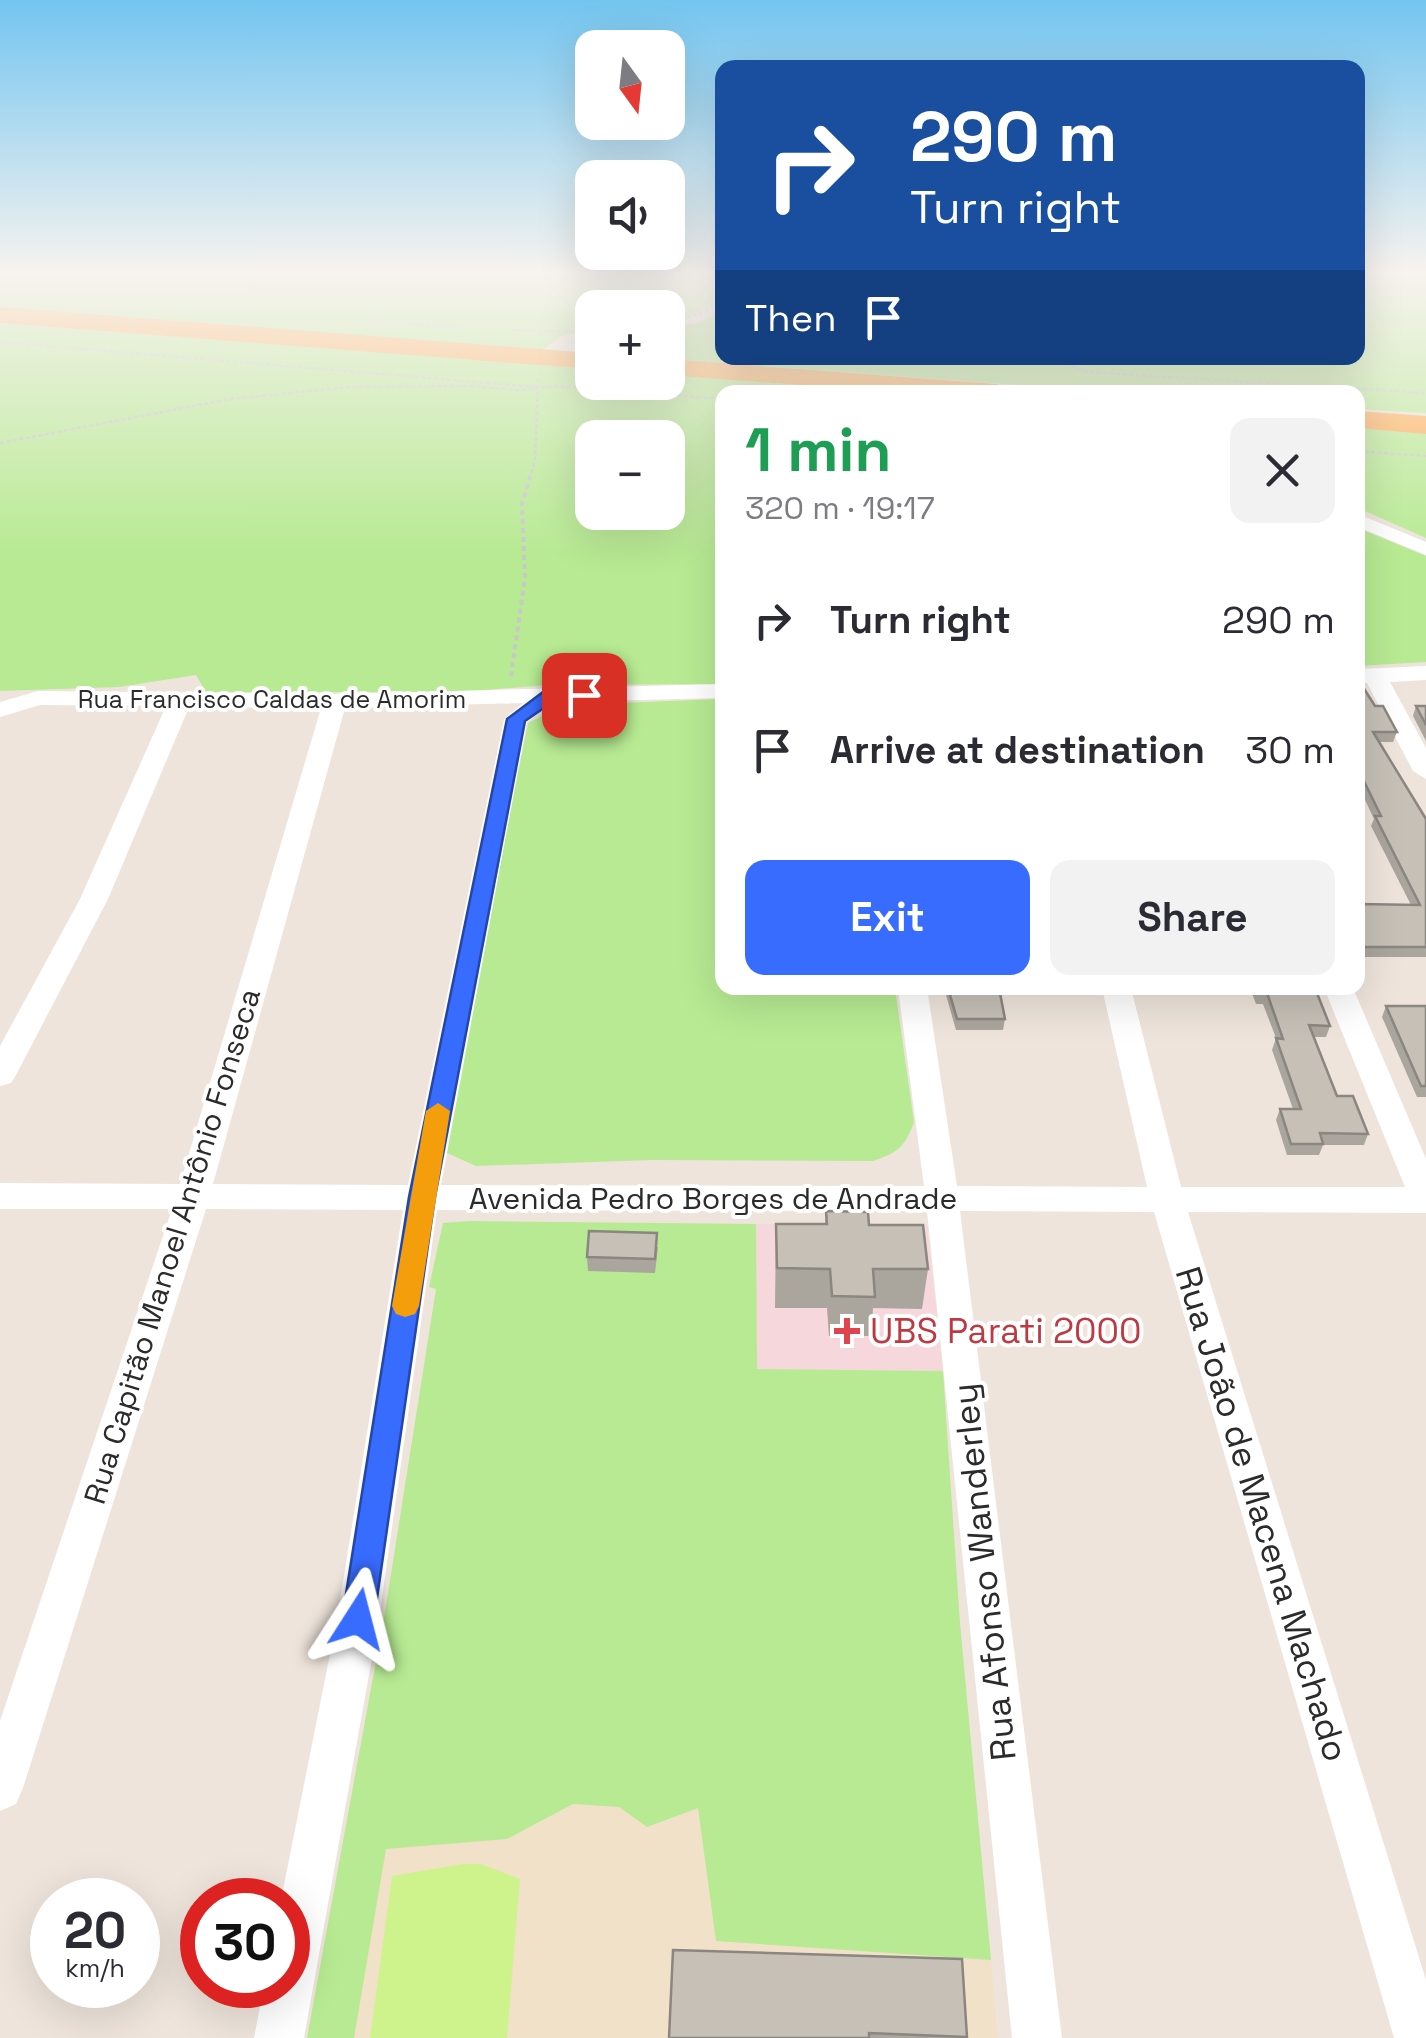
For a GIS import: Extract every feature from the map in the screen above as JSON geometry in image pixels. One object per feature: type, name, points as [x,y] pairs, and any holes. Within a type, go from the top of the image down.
[{"type":"highway","points":[[685,367],[909,385]]},
{"type":"highway","points":[[1365,421],[1426,425]]},
{"type":"street","points":[[1365,523],[1426,550]]},
{"type":"street","points":[[1426,673],[1366,676],[1426,771]]},
{"type":"street","points":[[279,2038],[358,1619],[422,1197],[505,705],[550,696],[715,691]]},
{"type":"street","name":"Rua Francisco Caldas de Amorim","points":[[1,712],[38,698],[505,705]]},
{"type":"street","points":[[0,1075],[94,899],[180,701]]},
{"type":"street","name":"Rua Capitão Manoel Antônio Fonseca","points":[[0,1788],[193,1196],[312,794],[335,702]]},
{"type":"street","name":"Rua Afonso Wanderley","points":[[914,995],[942,1198],[1037,2038]]},
{"type":"street","name":"Rua João de Macena Machado","points":[[1119,995],[1167,1199],[1419,2038]]},
{"type":"street","points":[[1342,995],[1426,1200]]},
{"type":"street","name":"Avenida Pedro Borges de Andrade","points":[[0,1196],[1426,1200]]},
{"type":"path","points":[[310,366],[514,382],[540,388]]},
{"type":"path","points":[[505,705],[522,610],[522,504],[536,461],[534,437],[540,366]]},
{"type":"path","points":[[1071,366],[1089,372],[1298,385]]},
{"type":"path","points":[[0,443],[203,404],[312,390],[558,386],[715,398]]},
{"type":"path","points":[[1365,389],[1426,393]]},
{"type":"path","points":[[1365,452],[1426,456]]},
{"type":"shaded area","name":"UBS Parati 2000","points":[[756,1224],[927,1225],[943,1371],[756,1369]]},
{"type":"shaded area","points":[[385,1612],[960,1623],[998,2038],[307,2038]]},
{"type":"green space","points":[[0,366],[567,366],[575,367],[575,400],[685,400],[685,375],[826,385],[715,385],[715,684],[548,685],[459,692],[206,692],[196,675],[119,687],[0,691]]},
{"type":"green space","points":[[764,366],[1426,366],[1426,413],[1365,409],[1365,385],[1018,385]]},
{"type":"green space","points":[[1365,427],[1426,431],[1426,538],[1365,511]]},
{"type":"green space","points":[[1365,531],[1426,556],[1426,662],[1365,666]]},
{"type":"green space","points":[[715,699],[715,995],[896,995],[914,1122],[907,1138],[894,1152],[873,1161],[652,1160],[476,1166],[447,1153],[453,1103],[528,723],[564,705]]},
{"type":"green space","points":[[443,1223],[756,1224],[757,1369],[943,1371],[960,1623],[991,1960],[716,1941],[698,1808],[647,1827],[619,1807],[573,1804],[507,1839],[386,1849],[354,2038],[307,2038],[385,1612],[436,1289],[429,1287]]},
{"type":"green space","points":[[481,1864],[520,1879],[507,2038],[370,2038],[392,1876]]},
{"type":"building","points":[[1365,690],[1375,706],[1383,706],[1397,732],[1373,732],[1426,819],[1426,947],[1365,947],[1365,904],[1420,905],[1375,816],[1381,816],[1365,783]]},
{"type":"building","points":[[1416,706],[1426,706],[1426,725]]},
{"type":"building","points":[[950,995],[1000,995],[1005,1019],[957,1019]]},
{"type":"building","points":[[1268,995],[1318,995],[1330,1026],[1309,1025],[1337,1096],[1353,1096],[1368,1134],[1320,1133],[1323,1144],[1291,1144],[1280,1109],[1301,1109],[1276,1038],[1283,1039]]},
{"type":"building","points":[[1386,1006],[1426,1006],[1426,1086],[1421,1086]]},
{"type":"building","points":[[826,1211],[868,1212],[869,1225],[923,1225],[928,1269],[873,1269],[875,1297],[832,1296],[830,1269],[777,1268],[776,1224],[827,1224]]},
{"type":"building","points":[[589,1231],[657,1233],[655,1259],[587,1257]]},
{"type":"building","points":[[673,1950],[962,1959],[967,2037],[869,2033],[869,2038],[669,2038]]},
{"type":"slow traffic","points":[[405,1306],[438,1111]]},
{"type":"place","name":"UBS Parati 2000","points":[[847,1331]]},
{"type":"route","points":[[358,1619],[422,1197],[516,719],[550,696],[584,695]]}]
